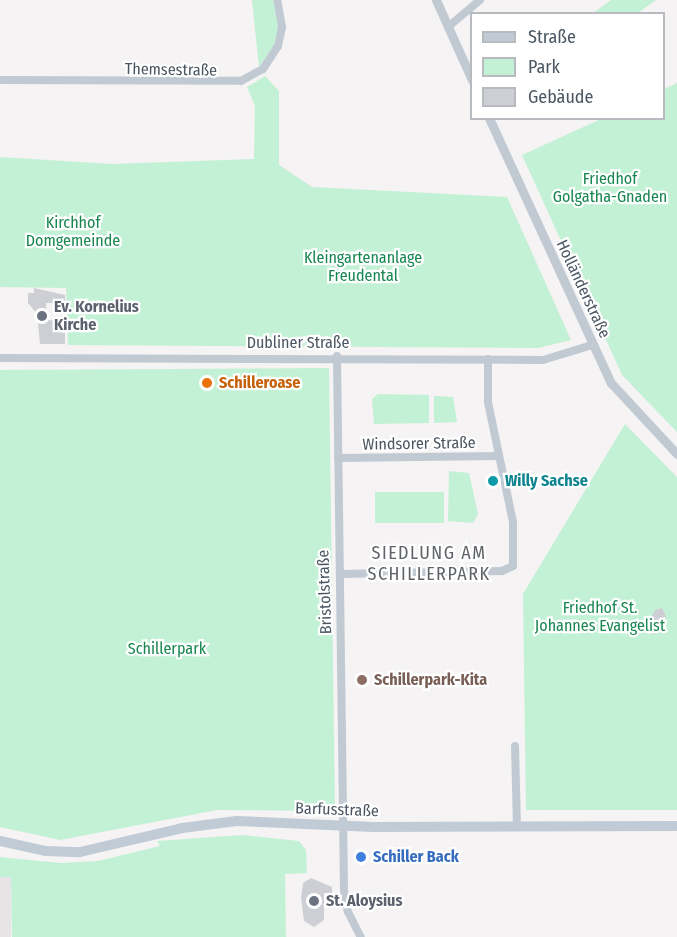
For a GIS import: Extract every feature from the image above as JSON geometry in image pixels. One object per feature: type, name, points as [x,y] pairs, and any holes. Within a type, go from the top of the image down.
[{"type":"main road","name":"Barfusstraße","points":[[0,841],[66,852],[216,822],[343,826],[677,826]]},
{"type":"street","name":"Themsestraße","points":[[0,80],[241,81],[263,69],[278,46],[282,27],[277,0]]},
{"type":"street","points":[[436,0],[470,78]]},
{"type":"street","points":[[448,27],[480,0]]},
{"type":"street","name":"Holländerstraße","points":[[490,120],[592,345],[620,396],[677,454]]},
{"type":"street","name":"Dubliner Straße","points":[[0,358],[337,356],[543,360],[592,345]]},
{"type":"street","name":"Bristolstraße","points":[[337,356],[345,901],[361,937]]},
{"type":"street","points":[[340,574],[509,569],[515,560],[513,522],[488,402],[488,359]]},
{"type":"street","name":"Windsorer Straße","points":[[338,458],[499,456]]},
{"type":"street","points":[[516,746],[517,827]]},
{"type":"shaded area","points":[[0,877],[11,877],[11,937],[0,937]]},
{"type":"green space","points":[[252,0],[273,0],[278,27],[274,45],[259,67]]},
{"type":"green space","points":[[611,0],[656,0],[639,12],[594,12]]},
{"type":"green space","points":[[265,76],[279,91],[279,165],[312,187],[507,197],[571,340],[538,348],[68,345],[66,288],[0,287],[0,157],[112,164],[254,159],[255,106],[247,87]]},
{"type":"green space","name":"Friedhof Golgatha-Gnaden","points":[[677,83],[677,432],[622,375],[522,155],[599,120],[665,120],[665,89]]},
{"type":"green space","name":"Schillerpark","points":[[329,368],[335,811],[217,810],[60,840],[0,827],[0,370]]},
{"type":"green space","points":[[378,394],[429,395],[429,423],[374,424],[372,399]]},
{"type":"green space","points":[[434,396],[453,397],[457,422],[434,423]]},
{"type":"green space","name":"Friedhof St. Johannes Evangelist","points":[[625,424],[677,477],[677,810],[526,810],[523,594]]},
{"type":"green space","points":[[449,471],[469,473],[478,514],[473,523],[448,521]]},
{"type":"green space","points":[[375,492],[444,492],[444,523],[375,523]]},
{"type":"green space","points":[[242,835],[299,841],[306,850],[307,873],[285,874],[286,937],[12,937],[11,877],[0,877],[0,857],[60,863],[98,861],[160,846],[157,841]]},
{"type":"building","name":"Ev. Kornelius Kirche","points":[[34,288],[65,295],[65,303],[46,303],[47,320],[65,321],[65,344],[40,344],[37,314],[28,303],[28,293],[34,293]]},
{"type":"building","points":[[662,608],[666,616],[654,635],[645,630],[655,610]]},
{"type":"building","name":"St. Aloysius","points":[[311,878],[332,887],[332,893],[324,893],[324,920],[314,927],[304,921],[301,898],[303,883]]},
{"type":"place","name":"Ev. Kornelius Kirche","points":[[42,316]]},
{"type":"place","name":"Schilleroase","points":[[207,383]]},
{"type":"place","name":"Willy Sachse","points":[[493,481]]},
{"type":"place","name":"Schillerpark-Kita","points":[[362,680]]},
{"type":"place","name":"Schiller Back","points":[[361,857]]},
{"type":"place","name":"St. Aloysius","points":[[314,901]]},
{"type":"district","name":"SIEDLUNG AM SCHILLERPARK","points":[[429,564]]},
{"type":"park label","name":"Kirchhof Domgemeinde","points":[[73,232]]},
{"type":"park label","name":"Kleingartenanlage Freudental","points":[[363,267]]}]
